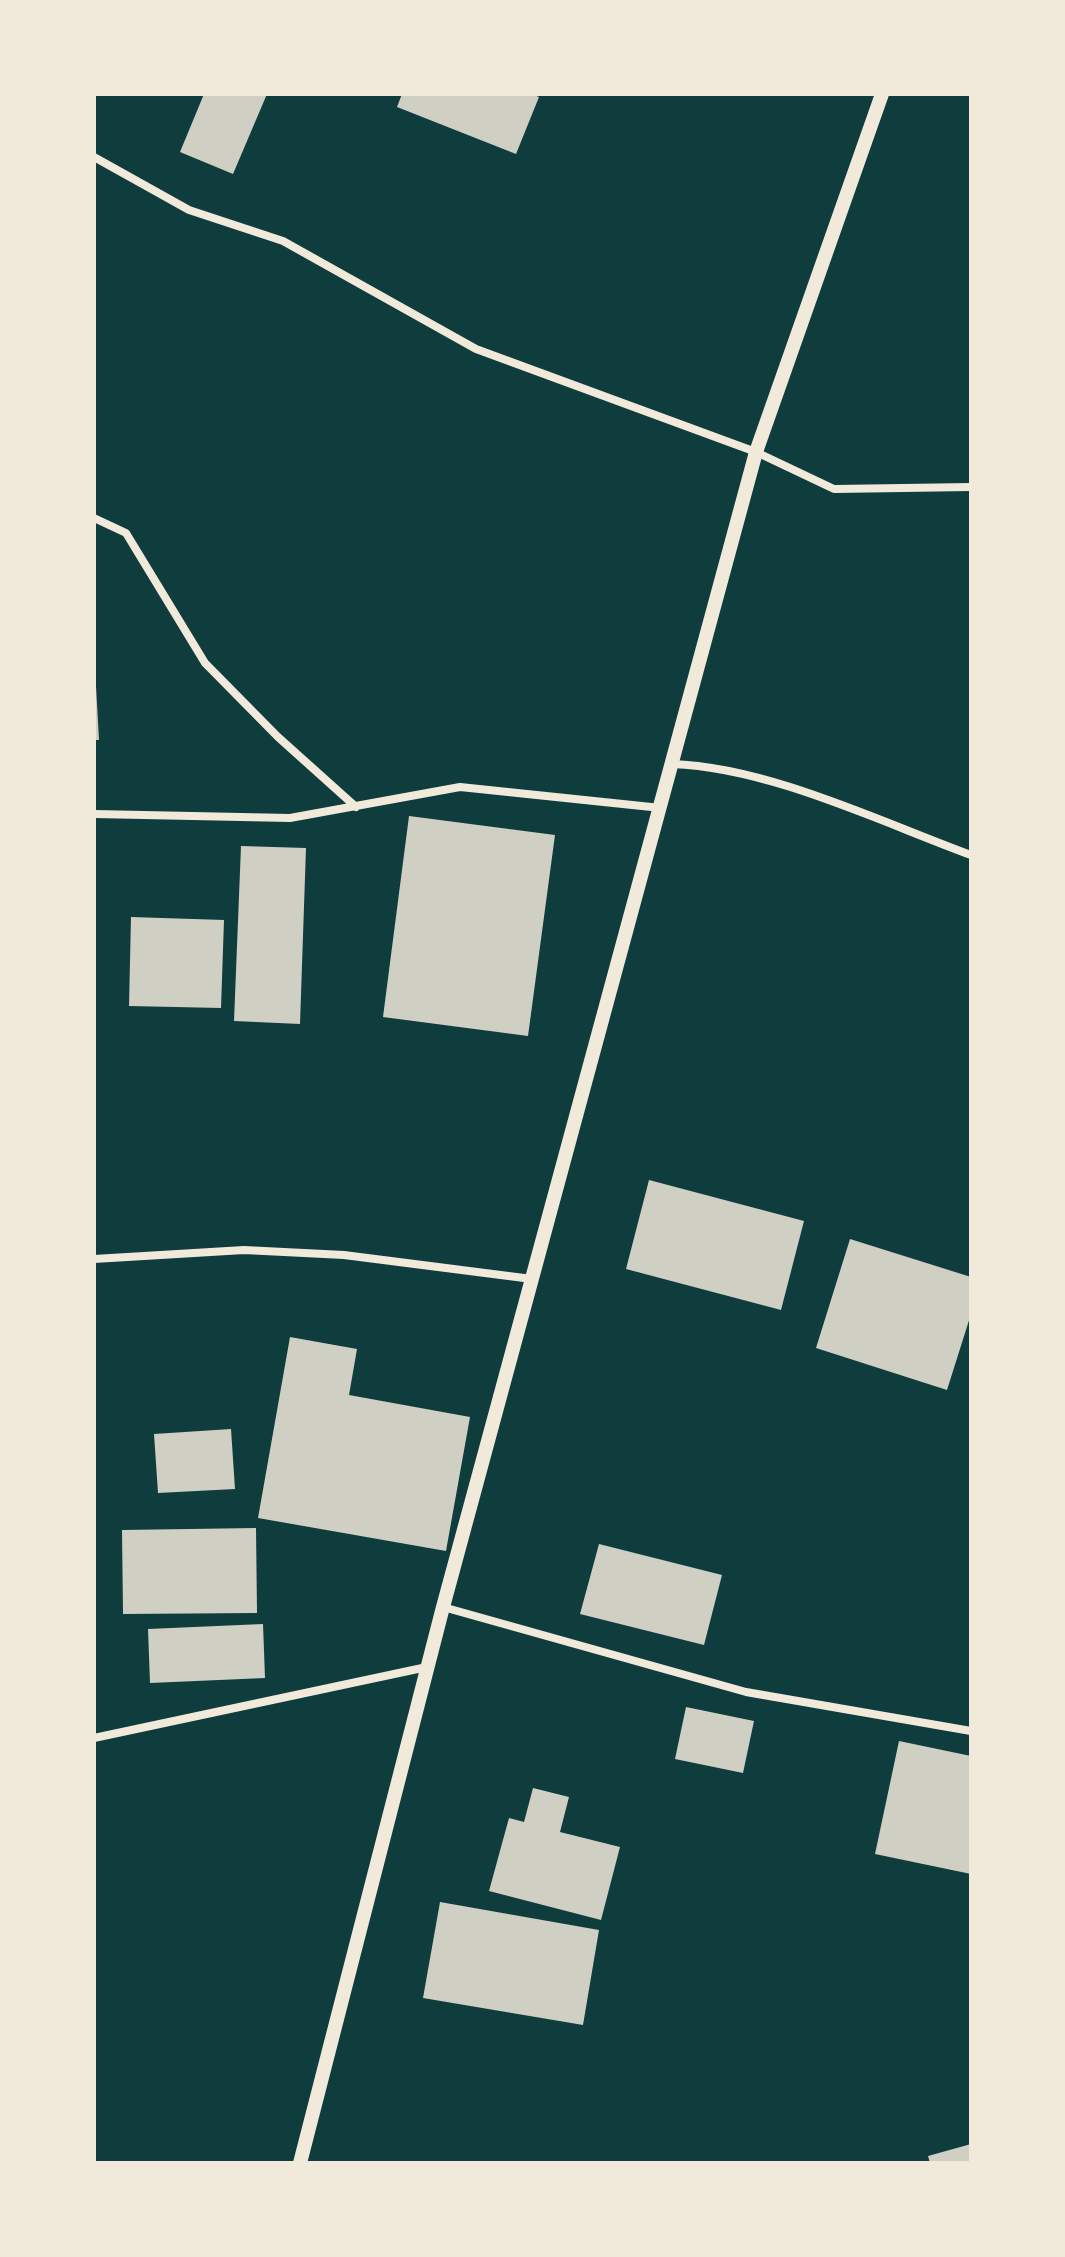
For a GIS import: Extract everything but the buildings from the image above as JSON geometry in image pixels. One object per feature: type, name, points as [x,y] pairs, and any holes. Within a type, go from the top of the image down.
[{"type":"street","points":[[300,2163],[427,1667],[756,452],[882,94]]},
{"type":"street","points":[[94,157],[189,210],[283,241],[476,349],[756,452],[834,489],[971,487]]},
{"type":"street","points":[[94,518],[126,533],[205,663],[278,737],[356,807]]},
{"type":"street","points":[[672,764],[702,765],[747,774],[971,855]]},
{"type":"street","points":[[94,814],[290,818],[460,787],[661,808]]},
{"type":"street","points":[[94,1259],[244,1250],[344,1255],[532,1279]]},
{"type":"street","points":[[443,1607],[746,1692],[971,1731]]},
{"type":"street","points":[[94,1738],[427,1667]]}]
